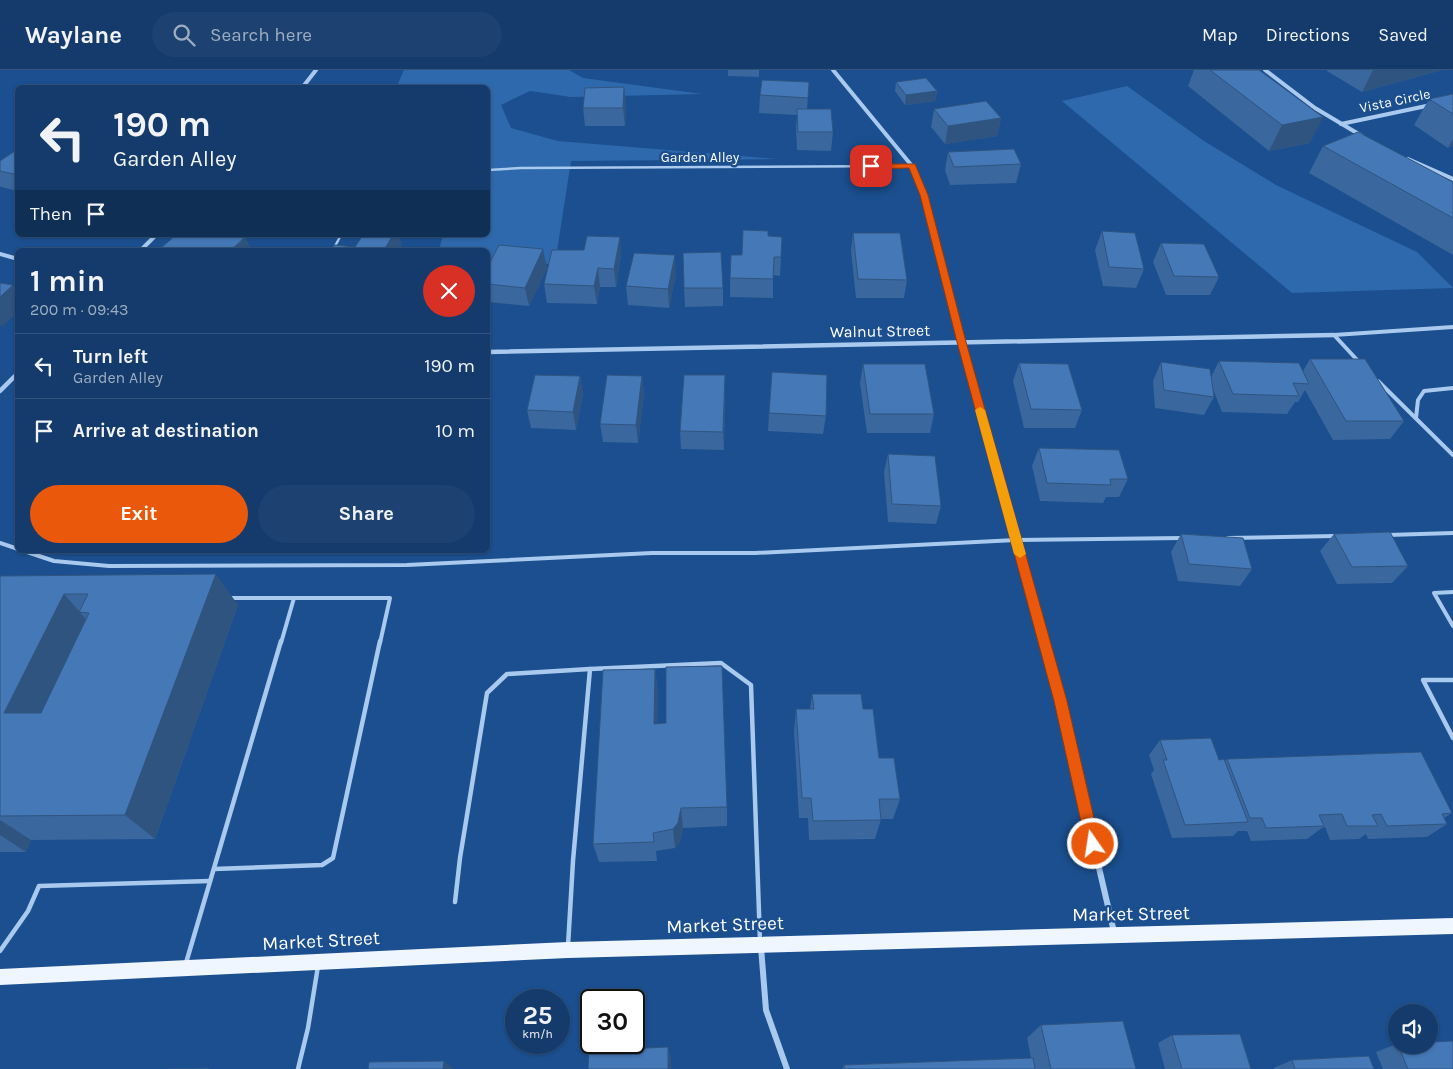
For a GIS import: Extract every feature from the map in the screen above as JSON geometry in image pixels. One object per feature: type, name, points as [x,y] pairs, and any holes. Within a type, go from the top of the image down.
[{"type":"main road","name":"Market Street","points":[[0,977],[568,950],[1453,926]]},
{"type":"street","points":[[304,85],[316,70]]},
{"type":"street","points":[[833,70],[912,166],[924,195],[961,342],[1060,701],[1115,935]]},
{"type":"street","points":[[1265,70],[1315,108],[1363,136]]},
{"type":"street","name":"Vista Circle","points":[[1341,124],[1434,104]]},
{"type":"street","points":[[1402,156],[1453,179]]},
{"type":"street","points":[[143,248],[154,237]]},
{"type":"street","points":[[0,254],[15,258]]},
{"type":"street","name":"Walnut Street","points":[[490,352],[1334,335]]},
{"type":"street","points":[[0,391],[15,376]]},
{"type":"street","points":[[760,944],[766,1010],[787,1069]]},
{"type":"lane","name":"Garden Alley","points":[[490,170],[530,168],[912,166]]},
{"type":"lane","points":[[1334,335],[1453,327]]},
{"type":"lane","points":[[1334,335],[1363,366]]},
{"type":"lane","points":[[1376,379],[1453,454]]},
{"type":"lane","points":[[1416,418],[1416,399],[1420,392],[1453,388]]},
{"type":"lane","points":[[1381,535],[1453,533]]},
{"type":"lane","points":[[1223,538],[1342,536]]},
{"type":"lane","points":[[31,553],[54,561],[109,566],[407,565],[652,553],[755,553],[1016,540],[1184,538]]},
{"type":"lane","points":[[0,543],[15,548]]},
{"type":"lane","points":[[1453,592],[1434,593],[1453,626]]},
{"type":"lane","points":[[214,869],[322,865],[333,858],[390,598],[226,598]]},
{"type":"lane","points":[[185,968],[294,598]]},
{"type":"lane","points":[[455,902],[460,858],[487,693],[507,674],[721,663],[751,685],[760,944]]},
{"type":"lane","points":[[568,950],[573,861],[590,670]]},
{"type":"lane","points":[[1453,680],[1423,680],[1453,738]]},
{"type":"lane","points":[[0,951],[28,911],[39,886],[210,881]]},
{"type":"lane","points":[[298,1069],[308,1028],[318,961]]},
{"type":"shaded area","points":[[404,70],[569,70],[583,78],[702,94],[571,97],[530,91],[501,105],[511,128],[558,141],[777,159],[571,161],[555,264],[490,262],[490,248],[440,248],[442,237],[490,237],[490,85],[397,85]]},
{"type":"shaded area","points":[[1127,86],[1204,141],[1276,185],[1417,252],[1453,288],[1292,293],[1062,101]]},
{"type":"building","points":[[1210,70],[1259,70],[1323,117],[1282,125]]},
{"type":"building","points":[[926,78],[937,91],[906,95],[896,82]]},
{"type":"building","points":[[762,80],[809,82],[808,98],[760,95]]},
{"type":"building","points":[[624,87],[623,108],[583,108],[585,88]]},
{"type":"building","points":[[1453,94],[1453,114],[1429,99]]},
{"type":"building","points":[[986,101],[1001,118],[948,126],[934,109]]},
{"type":"building","points":[[797,109],[831,109],[833,132],[798,132]]},
{"type":"building","points":[[1358,132],[1453,182],[1453,218],[1323,146]]},
{"type":"building","points":[[1014,149],[1021,164],[954,167],[948,152]]},
{"type":"building","points":[[15,151],[15,174],[0,171],[0,161]]},
{"type":"building","points":[[743,230],[768,231],[768,236],[782,237],[781,257],[774,257],[773,279],[730,278],[731,255],[742,255]]},
{"type":"building","points":[[1102,231],[1135,233],[1144,269],[1109,267]]},
{"type":"building","points":[[853,233],[900,233],[907,280],[858,279]]},
{"type":"building","points":[[587,236],[620,237],[614,269],[598,268],[594,286],[544,284],[552,250],[584,250]]},
{"type":"building","points":[[174,237],[245,237],[233,248],[162,247]]},
{"type":"building","points":[[362,237],[392,237],[385,248],[333,248],[335,245],[355,247]]},
{"type":"building","points":[[1161,243],[1204,244],[1219,277],[1174,276]]},
{"type":"building","points":[[499,245],[543,249],[525,288],[490,284],[490,262]]},
{"type":"building","points":[[721,252],[723,288],[684,288],[683,253]]},
{"type":"building","points":[[634,253],[675,255],[668,289],[626,286]]},
{"type":"building","points":[[0,283],[13,285],[0,297]]},
{"type":"building","points":[[1310,359],[1365,359],[1404,421],[1346,421]]},
{"type":"building","points":[[1219,361],[1299,363],[1309,384],[1293,383],[1299,396],[1233,394]]},
{"type":"building","points":[[1161,362],[1210,369],[1214,397],[1164,390]]},
{"type":"building","points":[[1019,363],[1068,364],[1082,410],[1031,409]]},
{"type":"building","points":[[863,364],[925,364],[934,414],[870,414]]},
{"type":"building","points":[[772,372],[827,375],[826,416],[769,413]]},
{"type":"building","points":[[535,375],[580,376],[573,412],[527,410]]},
{"type":"building","points":[[607,375],[642,376],[636,425],[600,424]]},
{"type":"building","points":[[684,375],[725,375],[723,432],[680,431]]},
{"type":"building","points":[[1039,448],[1119,450],[1128,479],[1110,479],[1111,485],[1047,483]]},
{"type":"building","points":[[888,454],[935,456],[941,506],[892,504]]},
{"type":"building","points":[[1390,532],[1408,566],[1352,567],[1334,534]]},
{"type":"building","points":[[1181,534],[1243,538],[1252,569],[1189,564]]},
{"type":"building","points":[[216,574],[125,815],[0,816],[0,576]],"holes":[[[64,594],[88,594],[79,612],[89,613],[41,713],[4,713]]]},
{"type":"building","points":[[722,666],[727,807],[681,808],[678,823],[673,829],[653,833],[654,842],[593,844],[603,670],[655,669],[654,724],[666,723],[666,667]]},
{"type":"building","points":[[812,694],[861,694],[863,709],[873,709],[879,758],[894,758],[900,799],[879,799],[881,820],[813,821],[811,798],[802,798],[796,709],[814,709]]},
{"type":"building","points":[[1211,738],[1219,760],[1224,759],[1248,822],[1185,825],[1163,760],[1167,760],[1160,740]]},
{"type":"building","points":[[1421,752],[1452,813],[1442,814],[1447,824],[1387,826],[1381,814],[1372,815],[1378,826],[1347,826],[1342,814],[1319,815],[1324,826],[1266,828],[1262,818],[1250,818],[1227,759]]},
{"type":"building","points":[[1123,1021],[1136,1069],[1051,1069],[1041,1025]]},
{"type":"building","points":[[1240,1034],[1251,1069],[1182,1069],[1172,1035]]},
{"type":"building","points":[[1453,1041],[1453,1069],[1408,1069],[1402,1054],[1438,1054],[1438,1042]]},
{"type":"building","points":[[668,1047],[668,1069],[588,1069],[589,1054],[645,1054],[645,1048]]},
{"type":"building","points":[[1369,1056],[1374,1069],[1295,1069],[1292,1060]]},
{"type":"building","points":[[1033,1058],[1035,1069],[845,1069],[844,1065]]},
{"type":"building","points":[[444,1061],[443,1069],[368,1069],[369,1062]]},
{"type":"building","points":[[209,1068],[209,1069],[168,1069]]},
{"type":"slow traffic","points":[[980,410],[1020,554]]},
{"type":"route","points":[[871,166],[912,166],[924,195],[961,342],[1060,701],[1093,844]]}]
